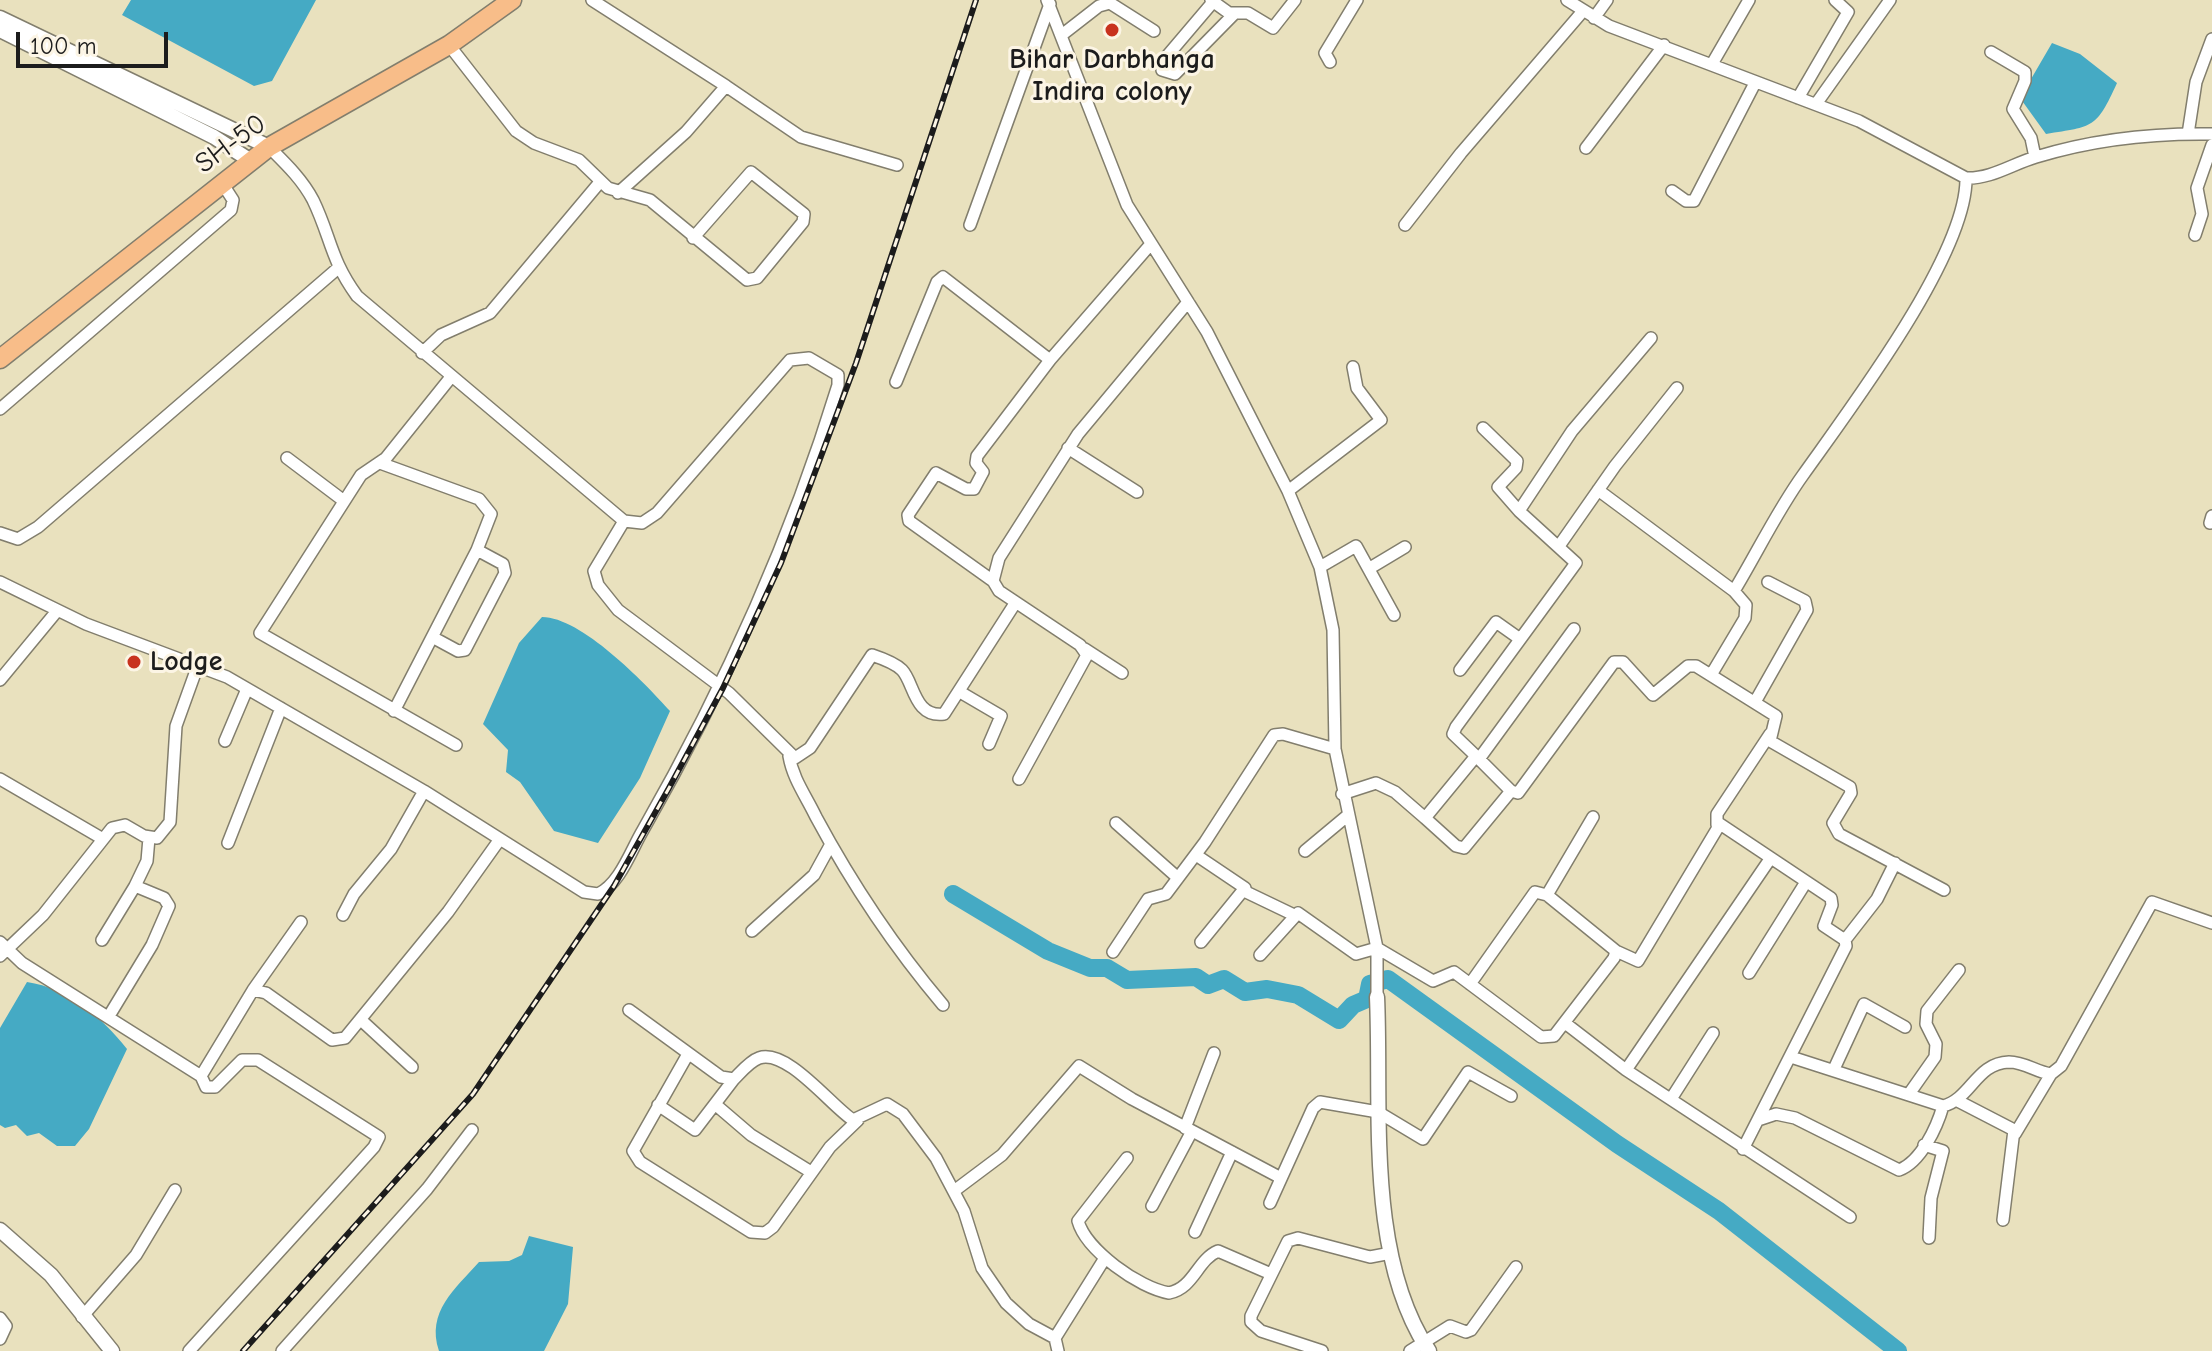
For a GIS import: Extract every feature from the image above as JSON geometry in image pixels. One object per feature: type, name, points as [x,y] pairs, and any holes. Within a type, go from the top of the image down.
[{"type":"main road","name":"SH-50","points":[[0,359],[269,147],[449,45],[512,0]]},
{"type":"street","points":[[592,0],[801,137],[897,165]]},
{"type":"street","points":[[1234,14],[1175,74],[1162,70],[1162,62],[1212,1],[1234,14],[1248,13],[1273,28],[1295,0]]},
{"type":"street","points":[[1330,62],[1325,53],[1357,0]]},
{"type":"street","points":[[1567,0],[1588,14],[1871,127],[1966,178],[1980,179],[2035,157],[2109,139],[2212,134]]},
{"type":"street","points":[[1405,225],[1461,153],[1588,14],[1607,0]]},
{"type":"street","points":[[1712,64],[1749,0]]},
{"type":"street","points":[[1798,98],[1848,12],[1835,0]]},
{"type":"street","points":[[1816,104],[1890,0]]},
{"type":"street","points":[[1049,2],[1113,173],[1150,245],[1188,302],[1288,491],[1320,567],[1333,630],[1335,749],[1342,794],[1377,948],[1378,1154],[1391,1253],[1407,1311],[1426,1346]]},
{"type":"street","points":[[970,225],[1049,2]]},
{"type":"street","points":[[1063,34],[1099,6],[1110,3],[1154,31]]},
{"type":"street","points":[[0,18],[269,147],[294,171],[313,200],[337,269],[357,296],[624,521],[642,523],[657,513],[790,360],[809,358],[838,375],[815,460],[772,568],[663,795],[607,890],[598,894],[584,892],[424,791],[247,689],[198,665],[150,651],[57,611],[0,582]]},
{"type":"street","points":[[0,30],[214,137],[251,161]]},
{"type":"street","points":[[2188,134],[2196,82],[2212,39]]},
{"type":"street","points":[[449,45],[516,131],[534,143],[579,160],[600,182],[618,193],[641,195],[650,200],[693,238],[742,276],[753,280],[803,222],[804,214],[751,172],[693,238]]},
{"type":"street","points":[[1586,148],[1664,45]]},
{"type":"street","points":[[1991,52],[2025,72],[2025,81],[2013,109],[2031,138],[2035,157]]},
{"type":"street","points":[[1672,191],[1686,201],[1694,201],[1755,83]]},
{"type":"street","points":[[618,193],[686,132],[726,86]]},
{"type":"street","points":[[2195,235],[2202,214],[2197,188],[2212,145]]},
{"type":"street","points":[[1734,591],[1801,477],[1853,406],[1947,251],[1966,198],[1966,178]]},
{"type":"street","points":[[422,353],[441,335],[490,313],[600,182]]},
{"type":"street","points":[[0,409],[231,210],[233,200],[222,183]]},
{"type":"street","points":[[1122,673],[1014,605],[993,581],[912,524],[908,515],[936,473],[966,489],[974,489],[983,472],[976,463],[977,456],[1050,360],[1150,245]]},
{"type":"street","points":[[0,533],[18,539],[38,527],[337,269]]},
{"type":"street","points":[[896,382],[937,282],[943,277],[1050,360]]},
{"type":"street","points":[[993,581],[1006,544],[1068,448],[1127,371],[1188,302]]},
{"type":"street","points":[[1519,511],[1572,431],[1651,338]]},
{"type":"street","points":[[1288,491],[1381,420],[1357,388],[1353,367]]},
{"type":"street","points":[[451,377],[380,463],[361,475],[260,633],[456,745]]},
{"type":"street","points":[[1559,546],[1677,388]]},
{"type":"street","points":[[1470,984],[1530,896],[1539,892],[1547,895],[1616,951],[1638,961],[1717,825],[1717,814],[1770,734],[1777,718],[1696,666],[1688,666],[1653,695],[1623,662],[1614,662],[1521,791],[1511,791],[1456,739],[1454,730],[1575,566],[1574,561],[1519,511],[1498,487],[1516,468],[1517,461],[1483,428]]},
{"type":"street","points":[[1068,448],[1137,492]]},
{"type":"street","points":[[287,458],[344,501]]},
{"type":"street","points":[[380,463],[479,499],[487,506],[490,522],[434,638],[394,711]]},
{"type":"street","points":[[1598,490],[1734,591],[1746,605],[1747,614],[1711,675]]},
{"type":"street","points":[[624,521],[597,563],[594,571],[598,585],[618,610],[717,684],[760,723],[789,756],[795,778],[831,844],[883,928],[943,1005]]},
{"type":"street","points":[[1320,567],[1356,546],[1394,615]]},
{"type":"street","points":[[1370,568],[1405,547]]},
{"type":"street","points":[[434,638],[458,651],[465,650],[505,573],[503,564],[477,550]]},
{"type":"street","points":[[1755,702],[1807,610],[1805,601],[1768,582]]},
{"type":"street","points":[[789,756],[795,758],[807,752],[872,655],[900,668],[916,699],[939,715],[949,710],[1014,605]]},
{"type":"street","points":[[0,680],[57,611]]},
{"type":"street","points":[[1460,670],[1496,622],[1520,639]]},
{"type":"street","points":[[1425,818],[1478,757],[1574,629]]},
{"type":"street","points":[[1019,779],[1085,661],[1085,649]]},
{"type":"street","points":[[189,1351],[364,1159],[379,1137],[258,1060],[250,1058],[235,1064],[215,1087],[206,1087],[201,1076],[3,949],[43,915],[117,825],[125,825],[149,838],[162,835],[170,822],[176,726],[198,665]]},
{"type":"street","points":[[225,741],[247,689]]},
{"type":"street","points":[[960,692],[1001,716],[989,744]]},
{"type":"street","points":[[228,843],[281,708]]},
{"type":"street","points":[[1113,952],[1148,899],[1163,897],[1196,855],[1274,735],[1283,734],[1335,749]]},
{"type":"street","points":[[1770,734],[1774,743],[1850,787],[1851,793],[1833,823],[1835,830],[1944,890]]},
{"type":"street","points":[[0,779],[103,839]]},
{"type":"street","points":[[1342,794],[1376,783],[1395,792],[1456,846],[1464,848],[1511,791]]},
{"type":"street","points":[[343,915],[354,894],[391,849],[424,791]]},
{"type":"street","points":[[1305,851],[1347,816]]},
{"type":"street","points":[[1547,895],[1593,817]]},
{"type":"street","points":[[1116,823],[1178,878]]},
{"type":"street","points":[[1717,825],[1726,827],[1831,898],[1832,905],[1824,926],[1845,940],[1846,946],[1761,1119],[1743,1149]]},
{"type":"street","points":[[102,940],[147,861],[149,838]]},
{"type":"street","points":[[253,990],[266,993],[332,1040],[345,1038],[448,912],[500,839]]},
{"type":"street","points":[[752,931],[814,875],[831,844]]},
{"type":"street","points":[[1196,855],[1242,883],[1244,891]]},
{"type":"street","points":[[1626,1070],[1770,859]]},
{"type":"street","points":[[1845,940],[1877,899],[1895,863]]},
{"type":"street","points":[[1749,973],[1806,882]]},
{"type":"street","points":[[109,1016],[152,945],[169,906],[164,898],[135,886]]},
{"type":"street","points":[[1244,891],[1294,915],[1304,916],[1356,954],[1377,948],[1433,981],[1441,980],[1450,971],[1541,1037],[1554,1036],[1614,958],[1616,951]]},
{"type":"street","points":[[1201,942],[1244,891]]},
{"type":"street","points":[[2003,1220],[2015,1134],[2051,1074],[2061,1066],[2152,902],[2212,923]]},
{"type":"street","points":[[1260,955],[1294,915]]},
{"type":"street","points":[[201,1076],[253,990],[301,922]]},
{"type":"street","points":[[1909,1094],[1935,1057],[1936,1044],[1926,1024],[1927,1011],[1959,970]]},
{"type":"street","points":[[1834,1069],[1864,1004],[1905,1027]]},
{"type":"street","points":[[629,1010],[721,1077],[734,1079]]},
{"type":"street","points":[[361,1020],[412,1067]]},
{"type":"street","points":[[1565,1023],[1626,1070],[1850,1217]]},
{"type":"street","points":[[1671,1099],[1713,1033]]},
{"type":"street","points":[[1152,1206],[1188,1130],[1214,1053]]},
{"type":"street","points":[[688,1054],[633,1146],[635,1156],[751,1232],[765,1233],[773,1227],[830,1147],[858,1120],[881,1106],[897,1108],[936,1158],[954,1191],[982,1268],[1006,1303],[1029,1324],[1055,1338]]},
{"type":"street","points":[[1791,1057],[1943,1106],[1956,1100],[1978,1074],[2001,1063],[2022,1063],[2051,1074]]},
{"type":"street","points":[[658,1105],[695,1130],[734,1079],[755,1060],[773,1059],[816,1086],[848,1118],[858,1120]]},
{"type":"street","points":[[954,1191],[1002,1155],[1079,1066],[1188,1130],[1281,1178]]},
{"type":"street","points":[[1270,1203],[1317,1104],[1325,1102],[1378,1112],[1423,1139],[1468,1072],[1477,1073],[1511,1096]]},
{"type":"street","points":[[1956,1100],[2011,1127],[2015,1134]]},
{"type":"street","points":[[716,1105],[751,1135],[811,1172]]},
{"type":"street","points":[[1761,1119],[1776,1114],[1795,1118],[1893,1170],[1909,1165],[1938,1123],[1943,1106]]},
{"type":"street","points":[[282,1351],[427,1189],[472,1130]]},
{"type":"street","points":[[1924,1145],[1943,1151],[1931,1198],[1929,1238]]},
{"type":"street","points":[[1195,1232],[1232,1152]]},
{"type":"street","points":[[1127,1158],[1078,1221],[1090,1246],[1149,1286],[1169,1293],[1187,1284],[1209,1256],[1218,1251],[1271,1274]]},
{"type":"street","points":[[82,1317],[136,1255],[175,1190]]},
{"type":"street","points":[[0,1230],[51,1275],[112,1351]]},
{"type":"street","points":[[1322,1351],[1254,1327],[1251,1316],[1292,1238],[1370,1257],[1391,1253]]},
{"type":"street","points":[[1058,1351],[1055,1338],[1105,1258]]},
{"type":"street","points":[[1410,1351],[1426,1346],[1450,1326],[1466,1332],[1471,1330],[1516,1267]]},
{"type":"street","points":[[0,1318],[6,1326],[0,1339]]},
{"type":"water","points":[[131,0],[316,0],[272,81],[254,86],[122,15]]},
{"type":"water","points":[[2052,43],[2080,54],[2117,83],[2104,109],[2092,123],[2046,134],[2020,98]]},
{"type":"water","points":[[542,617],[558,620],[593,639],[645,684],[670,711],[640,778],[598,843],[554,831],[520,782],[506,772],[508,750],[483,724],[519,643]]},
{"type":"water","points":[[27,982],[70,997],[95,1015],[127,1049],[89,1129],[75,1146],[57,1146],[39,1133],[27,1136],[16,1125],[5,1128],[0,1125],[0,1028]]},
{"type":"water","points":[[529,1236],[573,1247],[568,1304],[544,1351],[439,1351],[436,1324],[452,1292],[479,1262],[509,1261],[522,1255]]},
{"type":"waterway","points":[[953,894],[1048,951],[1090,968],[1107,968],[1127,980],[1196,977],[1208,985],[1224,979],[1245,992],[1267,989],[1298,995],[1339,1020],[1353,1005],[1367,999],[1370,984],[1388,979],[1617,1144],[1719,1211],[1898,1351]]},
{"type":"railway","points":[[243,1351],[473,1094],[614,886],[669,788],[723,688],[781,563],[856,363],[976,0]]},
{"type":"place","name":"Bihar Darbhanga Indira colony","points":[[1112,30]]},
{"type":"place","name":"Lodge","points":[[134,662]]}]
